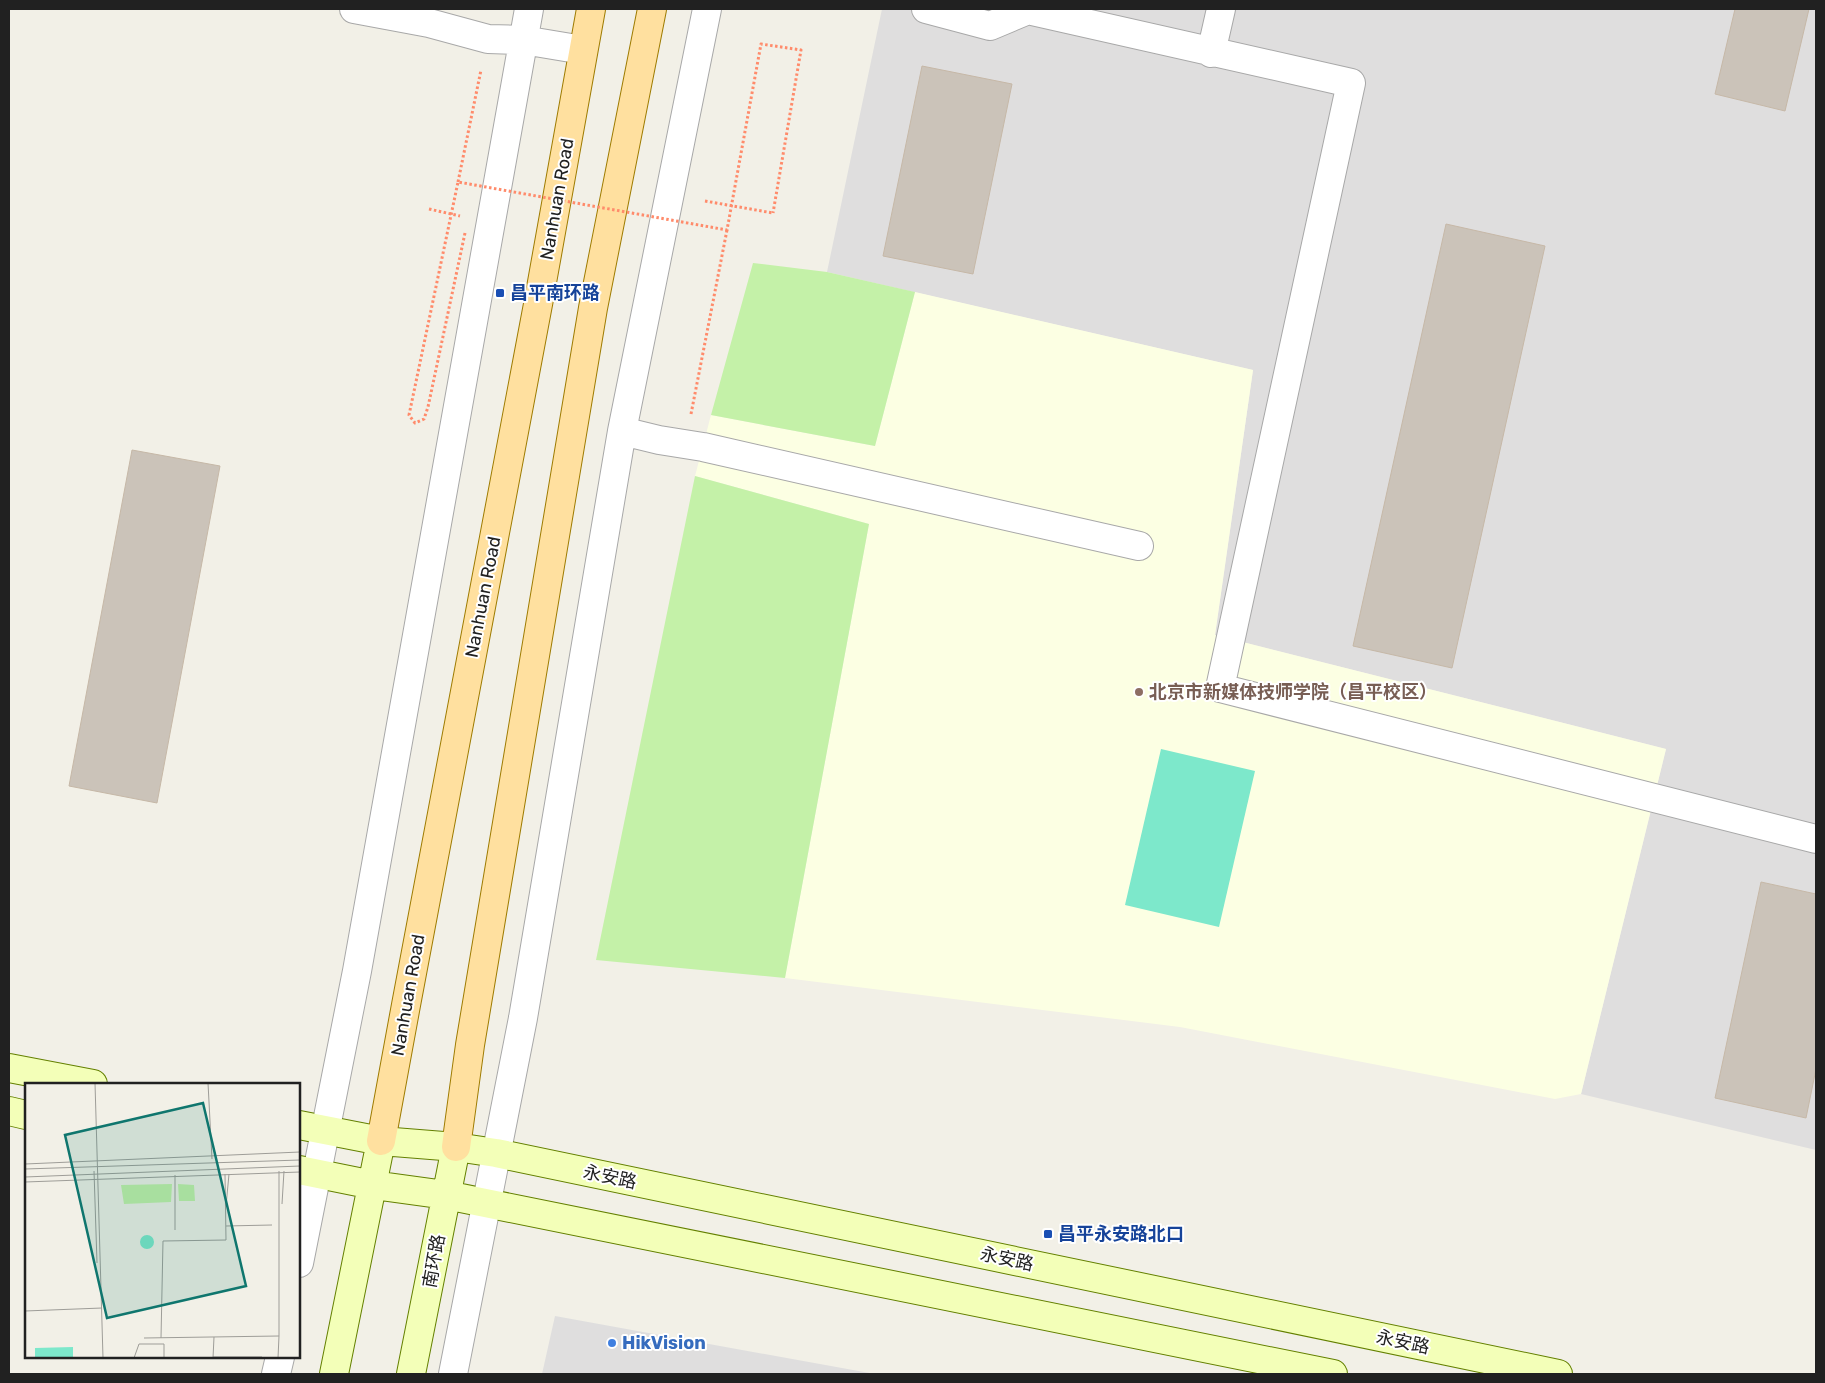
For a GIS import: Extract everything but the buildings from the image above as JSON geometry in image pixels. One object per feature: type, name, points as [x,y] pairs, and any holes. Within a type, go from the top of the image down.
[{"type":"main road","name":"Nanhuan Road","points":[[373,1185],[539,299],[591,9]]},
{"type":"main road","points":[[456,1147],[470,1045],[593,308],[652,9]]},
{"type":"main road","points":[[9,1068],[88,1083]]},
{"type":"main road","points":[[9,1111],[25,1115]]},
{"type":"main road","name":"永安路","points":[[300,1125],[381,1141],[456,1147],[496,1153],[1558,1374]]},
{"type":"main road","name":"南环路","points":[[411,1374],[456,1147]]},
{"type":"main road","points":[[308,1172],[373,1185],[446,1195],[1333,1374]]},
{"type":"main road","points":[[334,1374],[373,1185]]},
{"type":"street","points":[[354,9],[429,23],[488,39],[523,40],[583,50]]},
{"type":"street","points":[[300,1253],[308,1172],[325,1130],[357,971],[529,9]]},
{"type":"street","points":[[453,1374],[523,1018],[622,431],[707,9]]},
{"type":"street","points":[[926,9],[990,26],[1027,9],[1211,53],[1351,83],[1220,688],[1816,839]]},
{"type":"street","points":[[1211,53],[1221,9]]},
{"type":"street","points":[[622,431],[659,440],[703,447],[1140,546]]},
{"type":"street","points":[[276,1374],[280,1358]]},
{"type":"path","points":[[689,421],[727,230],[761,44],[801,50],[773,213],[705,201]]},
{"type":"path","points":[[467,226],[428,407],[424,418],[415,423],[409,415],[480,76]]},
{"type":"path","points":[[458,182],[727,230]]},
{"type":"path","points":[[429,209],[468,218]]},
{"type":"shaded area","points":[[882,9],[1816,9],[1816,1150],[1581,1094],[1666,749],[1215,635],[1253,370],[827,272]]},
{"type":"shaded area","name":"北京市新媒体技师学院（昌平校区）","points":[[915,292],[1253,370],[1215,635],[1666,749],[1581,1094],[1555,1099],[1180,1027],[785,978],[869,524],[695,476],[711,415],[875,446]]},
{"type":"shaded area","points":[[555,1316],[875,1374],[542,1374]]},
{"type":"green space","points":[[753,263],[827,272],[915,292],[875,446],[711,415]]},
{"type":"green space","points":[[695,476],[869,524],[785,978],[596,960]]},
{"type":"green space","points":[[1161,749],[1255,771],[1219,927],[1125,905]]},
{"type":"place","name":"昌平南环路","points":[[500,293]]},
{"type":"place","name":"北京市新媒体技师学院（昌平校区）","points":[[1139,692]]},
{"type":"place","name":"昌平永安路北口","points":[[1048,1234]]},
{"type":"place","name":"HikVision","points":[[612,1343]]}]
